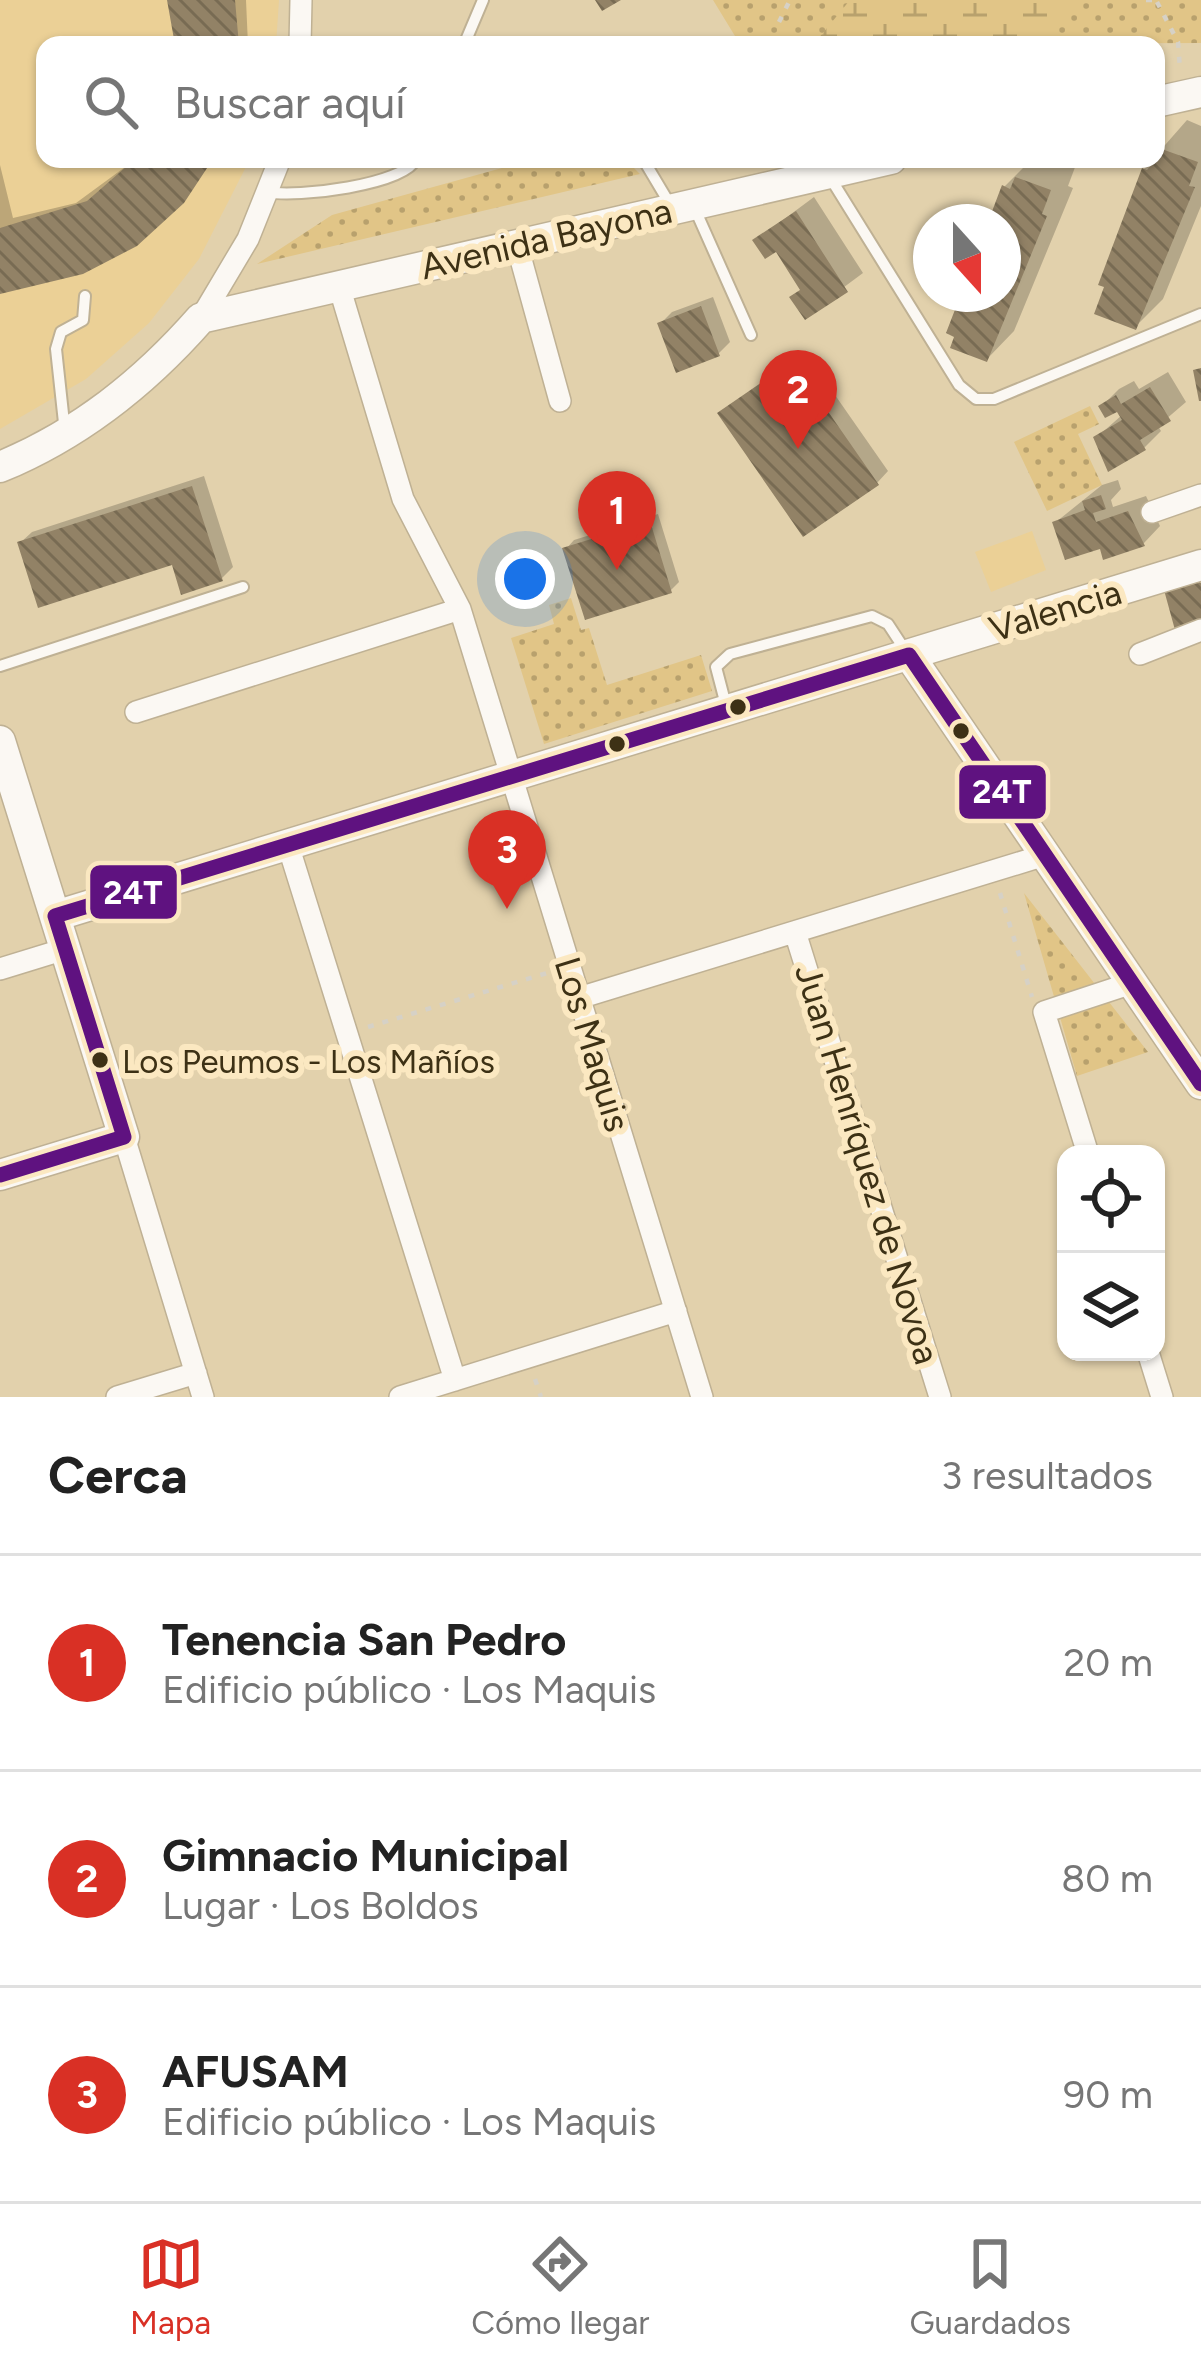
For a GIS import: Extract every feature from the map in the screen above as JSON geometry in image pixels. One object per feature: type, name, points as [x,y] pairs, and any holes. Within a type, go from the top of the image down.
[{"type":"street","points":[[301,36],[304,3]]},
{"type":"street","points":[[0,467],[65,435],[138,383],[201,318],[248,239],[277,168]]},
{"type":"street","name":"Avenida Bayona","points":[[201,318],[850,168]]},
{"type":"street","points":[[517,245],[560,401]]},
{"type":"street","name":"Los Maquis","points":[[339,286],[404,499],[460,609],[702,1397]]},
{"type":"street","points":[[1152,512],[1201,495]]},
{"type":"street","name":"Valencia","points":[[55,916],[1201,565]]},
{"type":"street","points":[[136,712],[460,609]]},
{"type":"street","points":[[1140,654],[1201,631]]},
{"type":"street","points":[[909,656],[1201,1084]]},
{"type":"street","points":[[0,741],[7,786],[55,916],[203,1397]]},
{"type":"street","points":[[288,845],[455,1380]]},
{"type":"street","points":[[579,998],[1045,855]]},
{"type":"street","name":"Juan Henríquez de Novoa","points":[[795,932],[940,1397]]},
{"type":"street","points":[[0,969],[65,949]]},
{"type":"street","points":[[1085,1145],[1044,1012],[1132,983]]},
{"type":"street","points":[[0,1175],[124,1137]]},
{"type":"street","points":[[400,1397],[676,1311]]},
{"type":"street","points":[[1151,1361],[1162,1397]]},
{"type":"street","points":[[117,1397],[196,1373]]},
{"type":"lane","points":[[468,36],[483,0]]},
{"type":"lane","points":[[268,192],[306,194],[400,175],[407,168]]},
{"type":"lane","points":[[651,168],[682,206],[751,334]]},
{"type":"lane","points":[[827,173],[958,385],[976,399],[994,399],[1201,314]]},
{"type":"lane","points":[[65,435],[56,350],[61,332],[83,320],[85,296]]},
{"type":"lane","points":[[0,666],[243,587]]},
{"type":"lane","points":[[728,711],[716,667],[730,654],[872,616],[888,623],[909,656]]},
{"type":"path","points":[[779,22],[790,0]]},
{"type":"path","points":[[1146,0],[1159,1],[1178,42],[1180,97]]},
{"type":"path","points":[[993,870],[1033,1000],[1044,1012]]},
{"type":"path","points":[[346,1034],[570,967]]},
{"type":"shaded area","points":[[0,0],[279,0],[277,36],[36,36],[36,168],[245,168],[199,259],[149,323],[86,379],[0,429]]},
{"type":"shaded area","points":[[1032,531],[1046,570],[991,592],[975,552]]},
{"type":"green space","points":[[713,0],[1201,0],[1201,43],[1165,43],[1165,36],[735,36]]},
{"type":"green space","points":[[850,0],[1083,0],[1043,36],[820,36]]},
{"type":"green space","points":[[502,168],[634,168],[640,174],[257,264],[332,215]]},
{"type":"green space","points":[[1090,406],[1099,424],[1078,434],[1102,485],[1047,511],[1014,442]]},
{"type":"green space","points":[[571,598],[581,630],[589,628],[607,685],[701,655],[712,691],[544,744],[511,638],[554,624],[549,605]]},
{"type":"green space","points":[[1024,893],[1148,1052],[1077,1076]]},
{"type":"building","points":[[167,0],[235,0],[238,36],[173,36]]},
{"type":"building","points":[[595,0],[621,0],[602,11]]},
{"type":"building","points":[[1165,150],[1198,162],[1189,186],[1195,187],[1136,330],[1094,314],[1104,287],[1098,285],[1142,168],[1165,168]]},
{"type":"building","points":[[125,168],[207,168],[184,203],[137,246],[83,274],[0,294],[0,228],[87,201]]},
{"type":"building","points":[[1015,177],[1051,190],[1042,214],[1047,216],[1021,279],[1021,204],[995,204],[1002,185],[1010,189]]},
{"type":"building","points":[[796,211],[848,292],[805,320],[789,297],[800,290],[776,252],[765,259],[752,240]]},
{"type":"building","points":[[701,306],[720,356],[676,373],[657,323]]},
{"type":"building","points":[[954,312],[1008,312],[987,362],[950,348],[954,337],[946,333]]},
{"type":"building","points":[[793,361],[879,485],[803,537],[717,413]]},
{"type":"building","points":[[1201,368],[1201,401],[1199,401],[1193,370]]},
{"type":"building","points":[[1150,387],[1171,421],[1140,440],[1146,450],[1108,472],[1093,437],[1122,420],[1117,412],[1105,418],[1098,406],[1116,395],[1121,404]]},
{"type":"building","points":[[192,486],[223,581],[181,595],[172,565],[38,608],[17,542]]},
{"type":"building","points":[[1101,495],[1106,509],[1093,513],[1096,522],[1128,511],[1145,546],[1103,560],[1100,549],[1065,560],[1052,522],[1085,510],[1082,501]]},
{"type":"building","points":[[650,521],[672,593],[585,620],[562,548]]},
{"type":"building","points":[[1194,578],[1201,583],[1201,621],[1175,630],[1164,590]]},
{"type":"transit line","name":"24T","points":[[0,1175],[124,1137],[55,916],[909,655],[1201,1084]]},
{"type":"place","name":"Gimnacio Municipal","points":[[798,449]]},
{"type":"place","name":"Tenencia San Pedro","points":[[617,570]]},
{"type":"place","name":"AFUSAM","points":[[507,909]]},
{"type":"place","name":"Los Peumos - Los Mañíos","points":[[100,1060]]}]
